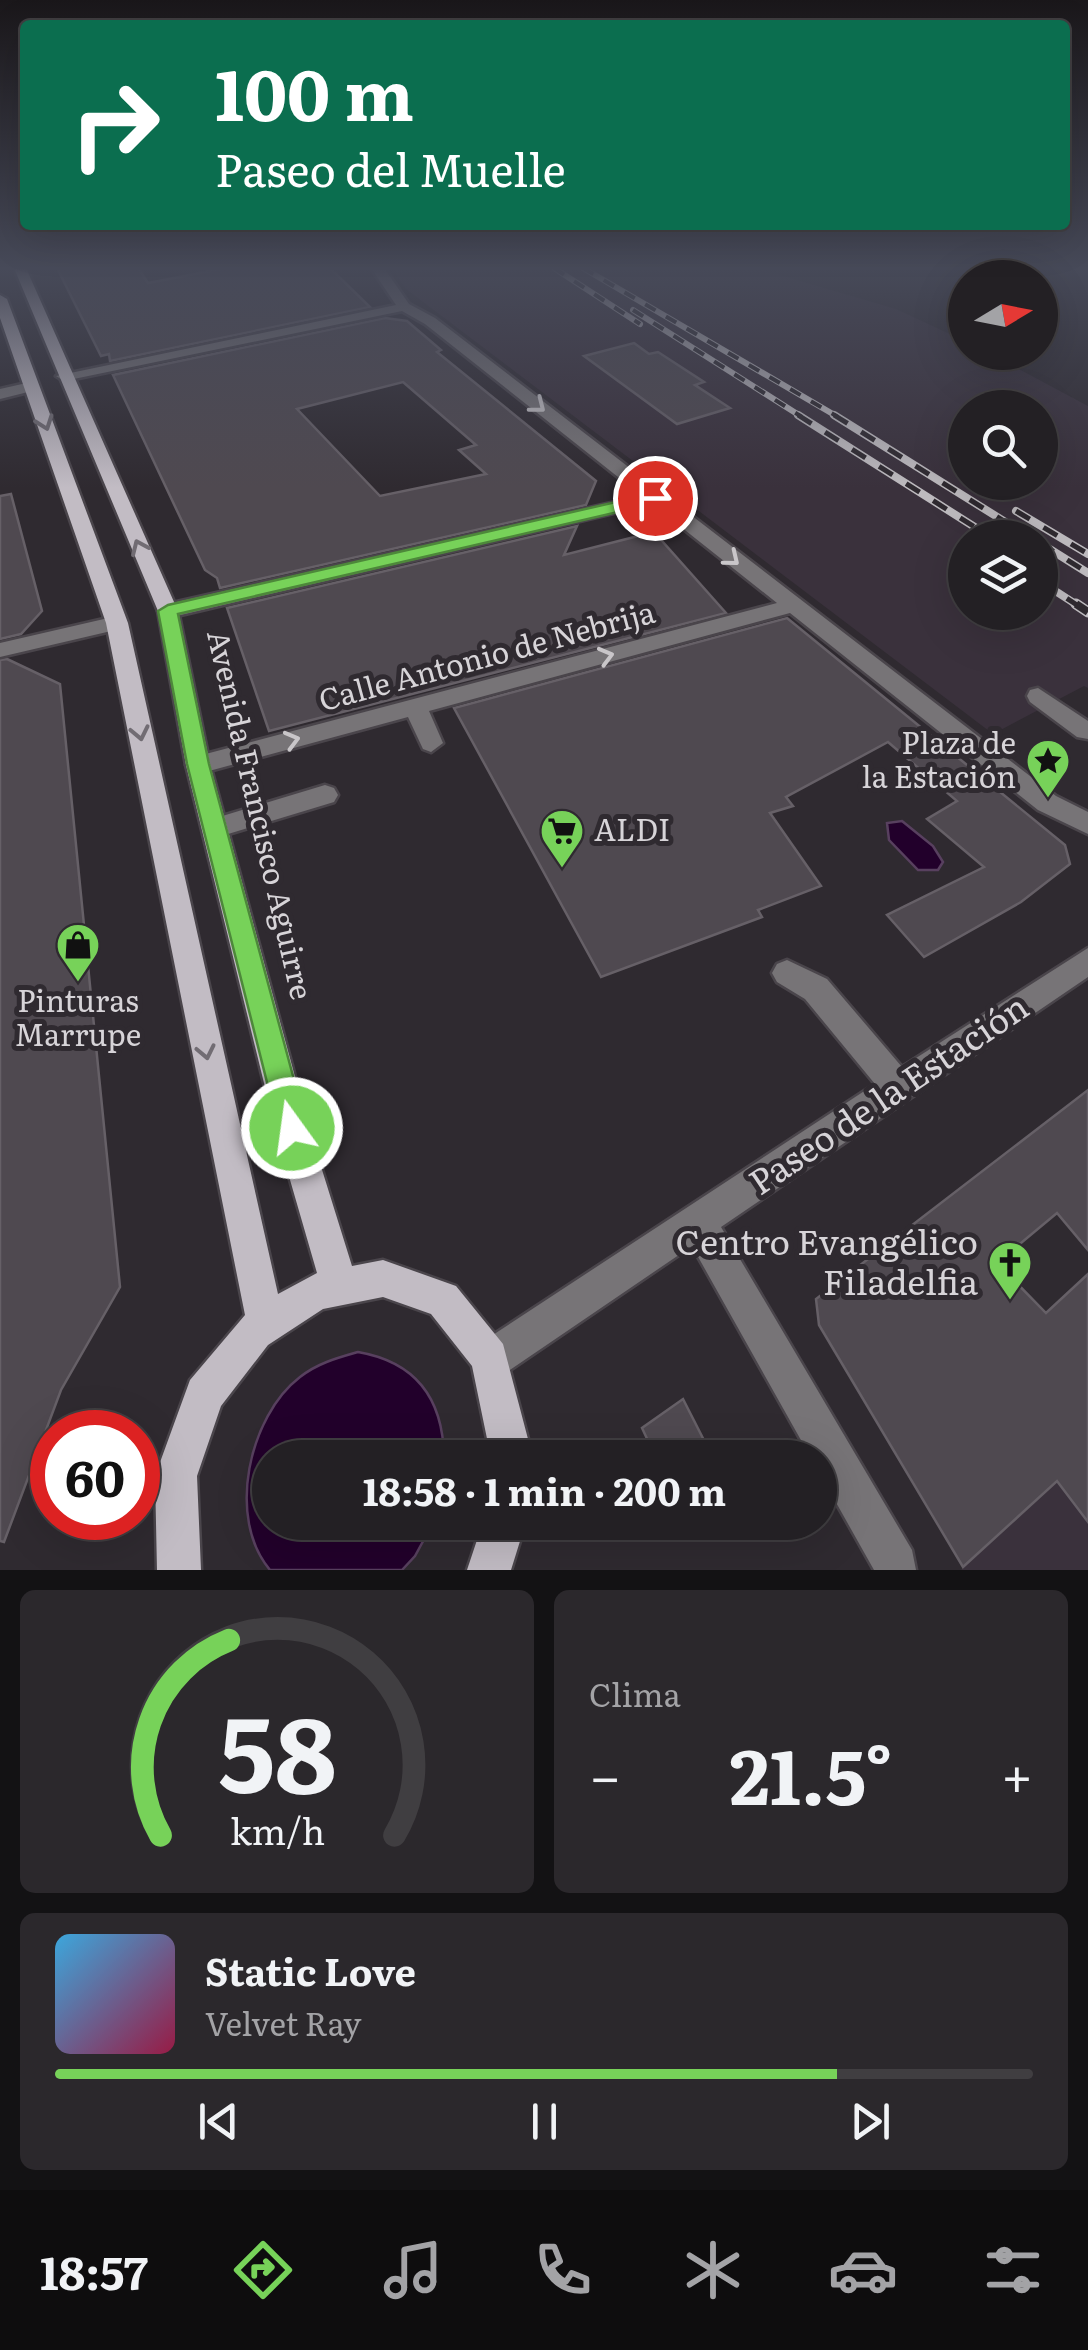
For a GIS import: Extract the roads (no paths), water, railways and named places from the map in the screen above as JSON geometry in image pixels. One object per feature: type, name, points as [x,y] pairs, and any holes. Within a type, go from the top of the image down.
[{"type":"main road","points":[[16,341],[116,622],[265,1319]]},
{"type":"main road","name":"Avenida Francisco Aguirre","points":[[50,341],[168,611],[198,764],[292,1128],[338,1281]]},
{"type":"main road","points":[[179,1570],[176,1510],[188,1440],[200,1408],[224,1364],[265,1319],[306,1292],[338,1281],[389,1280],[424,1291],[466,1324],[490,1360],[508,1415],[510,1440]]},
{"type":"main road","points":[[489,1570],[499,1540]]},
{"type":"street","points":[[64,376],[235,341]]},
{"type":"street","points":[[455,341],[1048,803],[1088,824]]},
{"type":"street","points":[[0,394],[32,387]]},
{"type":"street","points":[[168,611],[655,498]]},
{"type":"street","name":"Calle Antonio de Nebrija","points":[[198,764],[791,606]]},
{"type":"street","points":[[0,650],[116,622]]},
{"type":"street","points":[[1038,696],[1085,731]]},
{"type":"street","points":[[416,708],[431,743]]},
{"type":"street","points":[[216,828],[325,795]]},
{"type":"street","name":"Paseo de la Estación","points":[[490,1360],[699,1224],[1088,960]]},
{"type":"street","points":[[788,972],[816,989],[899,1088]]},
{"type":"street","points":[[699,1224],[896,1566]]},
{"type":"railway","points":[[682,341],[802,417]]},
{"type":"railway","points":[[708,341],[838,417]]},
{"type":"railway","points":[[798,415],[964,520]]},
{"type":"railway","points":[[834,415],[1002,520]]},
{"type":"railway","points":[[1016,511],[1088,554]]},
{"type":"railway","points":[[1058,554],[1088,573]]},
{"type":"railway","points":[[1058,593],[1080,607]]},
{"type":"railway","points":[[1076,604],[1088,612]]},
{"type":"place","name":"Plaza de la Estación","points":[[1048,799]]},
{"type":"place","name":"ALDI","points":[[562,869]]},
{"type":"place","name":"Pinturas Marrupe","points":[[78,983]]},
{"type":"place","name":"Centro Evangélico Filadelfia","points":[[1010,1301]]}]
